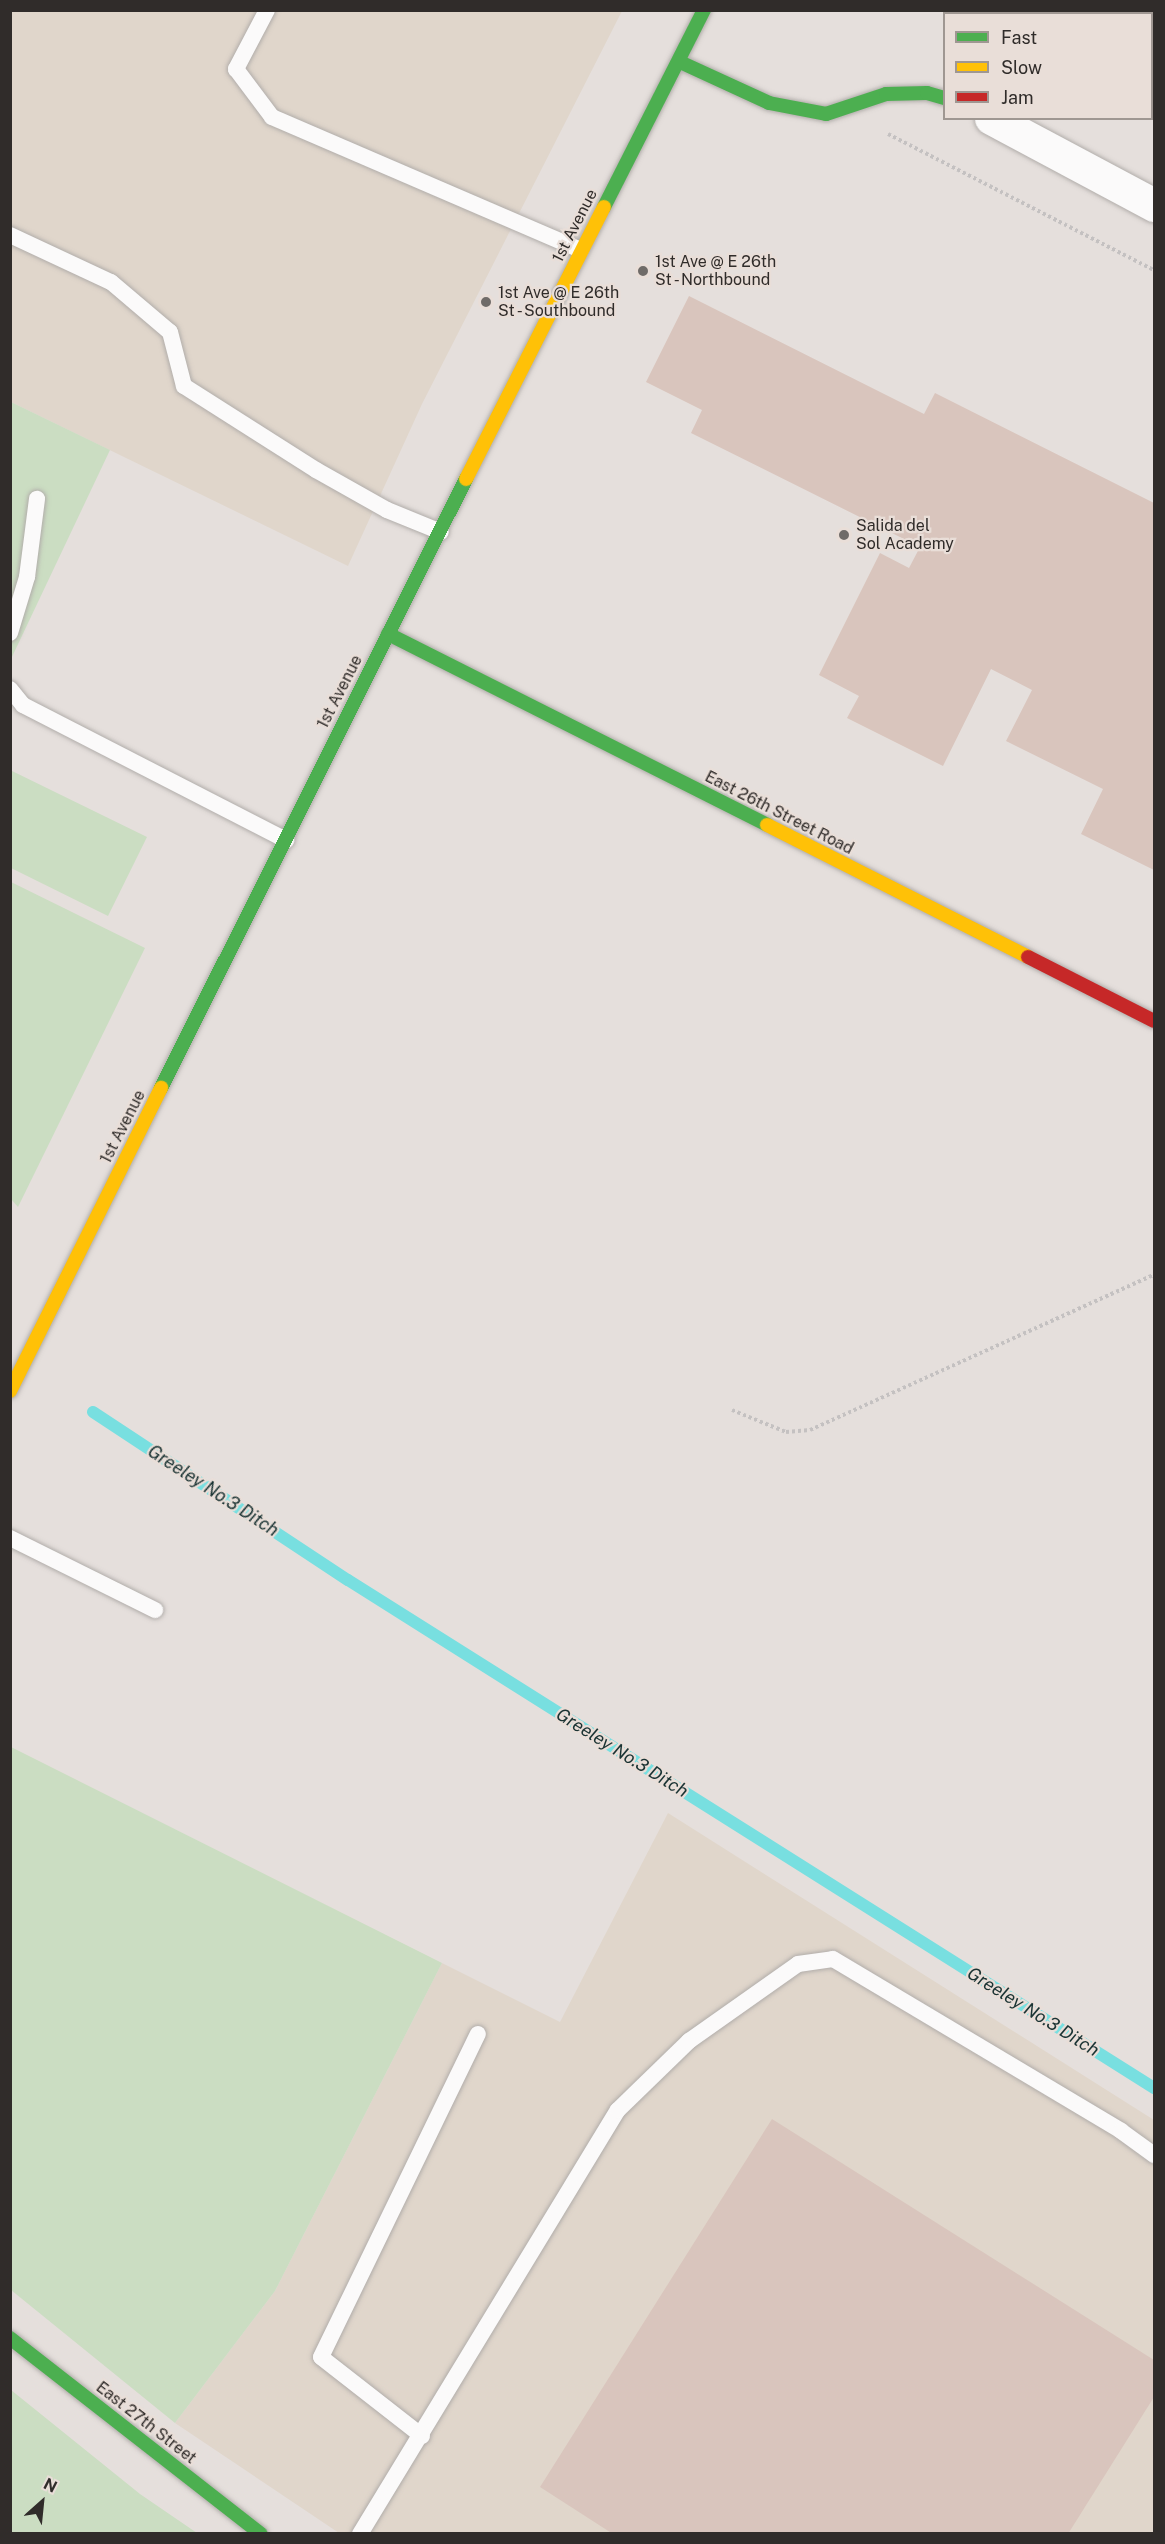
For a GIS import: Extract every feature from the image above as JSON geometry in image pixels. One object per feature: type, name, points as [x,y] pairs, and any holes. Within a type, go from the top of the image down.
[{"type":"main road","name":"1st Avenue","points":[[10,1391],[388,634],[581,250],[680,62],[704,10]]},
{"type":"main road","points":[[680,62],[769,103],[826,114],[886,94],[927,93],[943,97]]},
{"type":"main road","name":"East 26th Street Road","points":[[388,634],[1155,1022]]},
{"type":"main road","name":"East 27th Street","points":[[10,2338],[261,2534]]},
{"type":"street","points":[[995,120],[1155,205]]},
{"type":"lane","points":[[267,10],[236,69],[272,117],[581,250]]},
{"type":"lane","points":[[10,235],[111,282],[170,332],[184,386],[316,470],[387,510],[441,532]]},
{"type":"lane","points":[[10,633],[27,577],[37,499]]},
{"type":"lane","points":[[10,689],[23,705],[286,840]]},
{"type":"lane","points":[[10,1538],[155,1610]]},
{"type":"lane","points":[[360,2534],[422,2436],[618,2110],[689,2041],[798,1964],[833,1959],[1121,2131],[1155,2155]]},
{"type":"lane","points":[[422,2436],[321,2356],[478,2034]]},
{"type":"path","points":[[876,128],[1155,270]]},
{"type":"path","points":[[732,1410],[786,1432],[810,1430],[1155,1275]]},
{"type":"shaded area","points":[[10,11],[622,11],[422,404],[348,566],[11,402]]},
{"type":"shaded area","points":[[668,1813],[1154,2120],[1154,2533],[339,2533],[175,2423],[275,2291],[442,1963],[560,2022]]},
{"type":"green space","points":[[11,402],[110,450],[11,659]]},
{"type":"green space","points":[[10,770],[147,837],[108,916],[11,868]]},
{"type":"green space","points":[[11,882],[145,948],[18,1207],[10,1198]]},
{"type":"green space","points":[[11,1747],[442,1963],[275,2291],[175,2423],[11,2290]]},
{"type":"green space","points":[[11,2390],[140,2494],[197,2533],[11,2533]]},
{"type":"building","points":[[689,296],[924,414],[935,393],[1154,503],[1154,870],[1081,834],[1103,789],[1006,741],[1032,690],[991,669],[943,766],[847,718],[859,696],[819,675],[880,553],[909,568],[920,547],[691,433],[702,410],[646,382]]},
{"type":"building","points":[[772,2119],[1154,2360],[1154,2397],[1068,2534],[613,2534],[540,2487]]},
{"type":"waterway","name":"Greeley No.3 Ditch","points":[[93,1412],[348,1580],[1154,2088]]},
{"type":"traffic: fast","points":[[604,207],[704,10]]},
{"type":"traffic: fast","points":[[680,62],[769,103],[826,114],[886,94],[927,93],[943,98]]},
{"type":"traffic: fast","points":[[161,1088],[466,479]]},
{"type":"traffic: fast","points":[[388,634],[767,825]]},
{"type":"traffic: fast","points":[[10,2338],[261,2534]]},
{"type":"traffic: slow","points":[[466,479],[604,207]]},
{"type":"traffic: slow","points":[[767,825],[1028,957]]},
{"type":"traffic: slow","points":[[10,1391],[161,1088]]},
{"type":"traffic: jam","points":[[1028,957],[1154,1021]]},
{"type":"place","name":"1st Ave @ E 26th St - Northbound","points":[[643,271]]},
{"type":"place","name":"1st Ave @ E 26th St - Southbound","points":[[486,302]]},
{"type":"place","name":"Salida del Sol Academy","points":[[844,535]]}]
